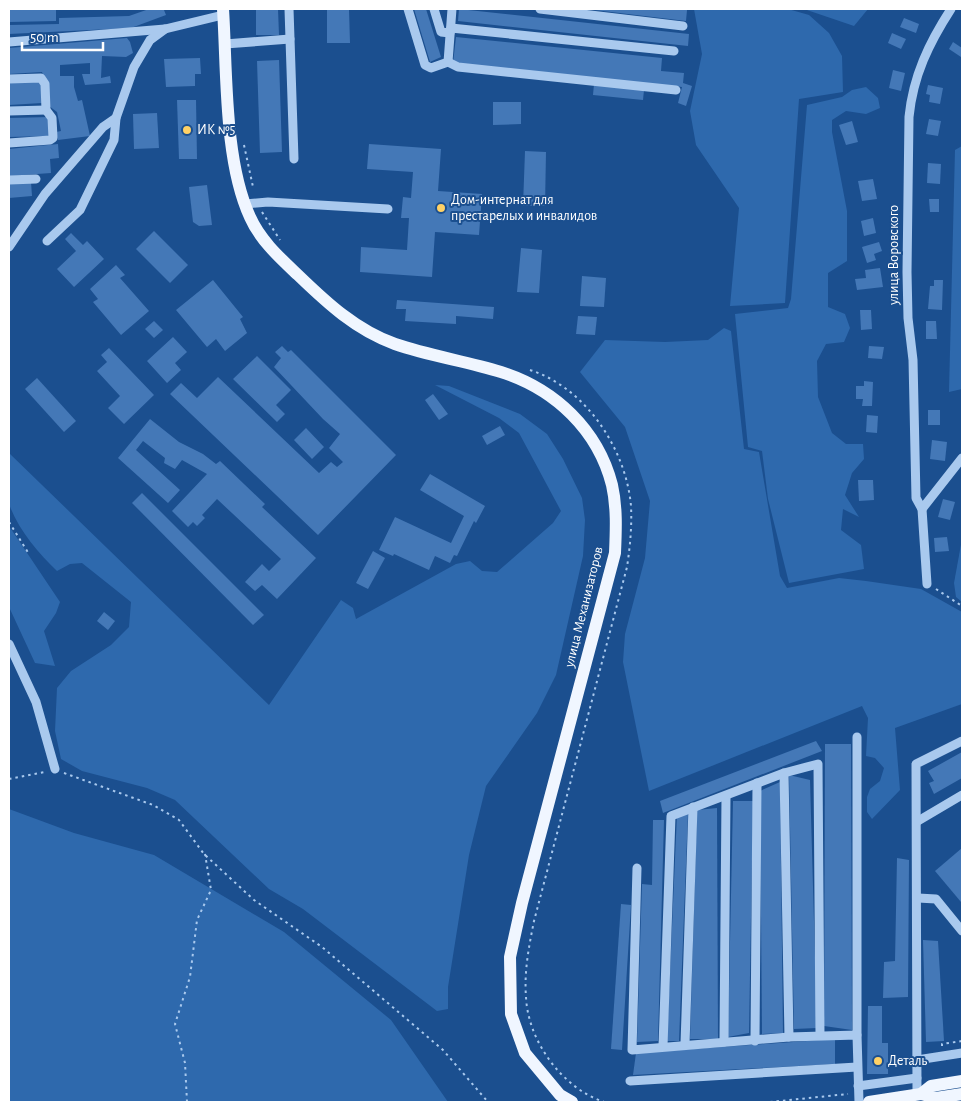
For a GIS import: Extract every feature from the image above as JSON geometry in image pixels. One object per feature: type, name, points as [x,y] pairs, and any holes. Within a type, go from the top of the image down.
[{"type":"main road","name":"улица Механизаторов","points":[[223,12],[232,150],[237,176],[252,203],[250,218],[272,250],[337,312],[394,344],[503,372],[544,390],[580,423],[598,449],[612,485],[616,520],[615,553],[522,903],[510,957],[511,1014],[525,1053],[560,1094],[572,1102]]},
{"type":"main road","points":[[869,1102],[919,1094],[931,1086],[962,1081]]},
{"type":"main road","points":[[919,1094],[936,1100],[962,1094]]},
{"type":"street","points":[[289,9],[294,159]]},
{"type":"street","points":[[408,9],[425,65],[431,68],[448,62],[458,67],[676,90]]},
{"type":"street","points":[[434,9],[441,32],[450,31],[674,51]]},
{"type":"street","points":[[448,62],[452,9]]},
{"type":"street","points":[[540,9],[683,26]]},
{"type":"street","name":"улица Воровского","points":[[927,584],[922,509],[916,498],[913,360],[908,309],[909,117],[911,95],[924,55],[951,9]]},
{"type":"street","points":[[9,42],[164,30],[223,12]]},
{"type":"street","points":[[48,241],[80,210],[114,140],[116,118],[134,67],[150,40],[164,30]]},
{"type":"street","points":[[225,44],[290,39]]},
{"type":"street","points":[[9,79],[41,78],[45,84],[46,110],[52,118],[53,138],[50,140],[9,143]]},
{"type":"street","points":[[9,111],[46,110]]},
{"type":"street","points":[[9,248],[45,194],[103,127],[116,118]]},
{"type":"street","points":[[9,180],[36,179]]},
{"type":"street","points":[[252,203],[388,209]]},
{"type":"street","points":[[922,509],[962,458]]},
{"type":"street","points":[[9,644],[36,702],[55,769]]},
{"type":"street","points":[[857,737],[858,1094],[917,1078]]},
{"type":"street","points":[[919,1094],[917,1078],[918,820],[916,764],[962,741]]},
{"type":"street","points":[[663,1046],[671,816],[757,783],[818,764],[820,1035]]},
{"type":"street","points":[[784,774],[790,1037]]},
{"type":"street","points":[[755,1040],[757,783]]},
{"type":"street","points":[[724,1042],[726,796]]},
{"type":"street","points":[[918,820],[962,796]]},
{"type":"street","points":[[685,1044],[693,807]]},
{"type":"street","points":[[637,868],[632,1050],[685,1044],[820,1035],[857,1035]]},
{"type":"street","points":[[918,898],[936,899],[962,931]]},
{"type":"street","points":[[917,1060],[962,1053]]},
{"type":"street","points":[[630,1081],[857,1067]]},
{"type":"path","points":[[243,141],[253,190],[252,203],[262,213],[286,246]]},
{"type":"path","points":[[529,370],[572,393],[594,414],[624,472],[631,504],[632,533],[627,567],[536,913],[527,960],[526,982],[529,1015],[536,1036],[549,1059],[570,1083],[594,1099],[604,1102]]},
{"type":"path","points":[[9,522],[29,554]]},
{"type":"path","points":[[927,584],[962,606]]},
{"type":"path","points":[[9,780],[55,769],[153,805],[179,820],[204,854],[254,900],[322,947],[443,1050],[488,1102]]},
{"type":"path","points":[[187,1102],[185,1063],[176,1024],[190,977],[197,920],[211,890],[204,854]]},
{"type":"path","points":[[770,1102],[821,1095],[858,1094]]},
{"type":"shaded area","points":[[694,9],[788,9],[809,15],[829,33],[842,56],[843,92],[799,99],[785,303],[730,306],[739,208],[696,145],[690,111],[702,54]]},
{"type":"shaded area","points":[[804,9],[868,9],[854,26]]},
{"type":"shaded area","points":[[866,87],[878,98],[880,108],[866,114],[846,111],[832,120],[832,132],[847,211],[847,261],[828,273],[828,307],[845,314],[850,328],[844,342],[826,344],[817,361],[818,397],[832,433],[846,444],[863,444],[864,459],[852,473],[845,495],[859,517],[843,509],[841,530],[861,545],[864,569],[789,583],[768,499],[762,451],[748,447],[735,314],[788,308],[791,299],[807,105],[842,97],[852,90]]},
{"type":"shaded area","points":[[962,146],[962,389],[949,392],[955,150]]},
{"type":"shaded area","points":[[724,328],[731,331],[744,449],[759,452],[780,576],[787,588],[839,578],[866,581],[921,589],[962,612],[962,704],[895,728],[900,790],[872,819],[867,812],[867,797],[870,789],[880,781],[884,768],[875,758],[866,756],[868,718],[862,706],[649,791],[623,662],[625,634],[645,558],[650,501],[625,427],[580,372],[605,340],[665,342],[708,340]]},
{"type":"shaded area","points":[[435,385],[449,386],[520,414],[547,434],[563,459],[582,498],[585,520],[583,556],[556,675],[537,713],[486,786],[469,855],[448,987],[448,1009],[437,1011],[303,909],[269,889],[175,800],[147,788],[82,771],[61,759],[55,731],[57,688],[71,671],[111,645],[129,627],[131,602],[82,563],[70,564],[57,571],[23,531],[9,504],[7,486],[9,453],[269,705],[341,600],[353,608],[356,619],[456,564],[470,561],[482,571],[497,572],[553,523],[561,511],[519,433],[499,418]]},
{"type":"shaded area","points":[[9,526],[60,602],[56,613],[44,631],[55,666],[35,663],[9,607]]},
{"type":"shaded area","points":[[962,539],[962,602],[956,597],[954,583]]},
{"type":"shaded area","points":[[9,809],[74,833],[154,855],[284,932],[391,1020],[448,1102],[9,1102]]},
{"type":"building","points":[[9,9],[56,9],[56,21],[9,22]]},
{"type":"building","points":[[149,9],[168,9],[164,10],[166,15],[131,28],[9,34],[9,25],[59,24],[59,18],[129,16]]},
{"type":"building","points":[[256,9],[278,9],[279,35],[256,35]]},
{"type":"building","points":[[327,9],[349,9],[350,43],[327,43]]},
{"type":"building","points":[[414,9],[426,9],[441,57],[430,62]]},
{"type":"building","points":[[459,9],[689,34],[688,46],[458,21]]},
{"type":"building","points":[[586,9],[679,9],[687,10],[686,21]]},
{"type":"building","points":[[904,18],[919,24],[916,33],[900,27]]},
{"type":"building","points":[[892,33],[906,39],[901,49],[888,43]]},
{"type":"building","points":[[456,37],[662,58],[661,71],[684,73],[683,83],[692,86],[686,106],[678,103],[682,87],[453,63]]},
{"type":"building","points":[[127,38],[133,53],[126,57],[102,56],[101,78],[110,76],[111,83],[85,85],[82,74],[90,74],[90,63],[60,65],[60,76],[74,76],[74,87],[78,101],[82,100],[90,136],[58,140],[56,132],[61,131],[57,112],[49,106],[47,85],[42,72],[9,74],[9,48]]},
{"type":"building","points":[[953,42],[962,48],[961,57],[949,49]]},
{"type":"building","points":[[200,58],[201,74],[195,74],[195,86],[166,87],[164,59]]},
{"type":"building","points":[[279,60],[282,152],[260,153],[257,61]]},
{"type":"building","points":[[893,70],[905,73],[901,91],[889,88]]},
{"type":"building","points":[[41,81],[42,103],[9,105],[9,83]]},
{"type":"building","points":[[594,84],[644,90],[643,100],[593,95]]},
{"type":"building","points":[[928,85],[943,88],[940,104],[929,102],[930,95],[926,94]]},
{"type":"building","name":"ИК №5","points":[[177,100],[196,100],[197,159],[179,159]]},
{"type":"building","points":[[493,102],[521,102],[521,124],[493,125]]},
{"type":"building","points":[[157,113],[159,148],[134,149],[133,114]]},
{"type":"building","points":[[49,117],[49,136],[9,137],[9,118]]},
{"type":"building","points":[[929,119],[941,121],[938,136],[926,134]]},
{"type":"building","points":[[852,121],[858,142],[846,145],[839,125]]},
{"type":"building","points":[[58,144],[59,158],[50,159],[51,173],[9,176],[9,149]]},
{"type":"building","name":"Дом-интернат для престарелых и инвалидов","points":[[369,144],[441,149],[438,191],[482,194],[479,235],[435,232],[432,277],[360,272],[361,247],[407,250],[409,218],[401,218],[403,197],[411,198],[413,172],[367,169]]},
{"type":"building","points":[[525,151],[546,152],[545,206],[523,206]]},
{"type":"building","points":[[928,163],[941,164],[940,184],[927,183]]},
{"type":"building","points":[[873,179],[877,199],[862,201],[858,181]]},
{"type":"building","points":[[31,182],[32,196],[9,198],[9,184]]},
{"type":"building","points":[[207,185],[212,225],[199,226],[193,222],[189,187]]},
{"type":"building","points":[[929,199],[939,199],[939,212],[930,212]]},
{"type":"building","points":[[873,218],[876,233],[864,236],[861,221]]},
{"type":"building","points":[[154,231],[188,265],[170,283],[136,249]]},
{"type":"building","points":[[71,233],[83,245],[87,241],[104,259],[74,287],[57,269],[76,251],[65,239]]},
{"type":"building","points":[[879,242],[882,251],[874,254],[876,260],[867,263],[862,247]]},
{"type":"building","points":[[521,248],[542,250],[539,293],[517,292]]},
{"type":"building","points":[[116,265],[125,275],[120,278],[149,311],[121,335],[93,302],[98,299],[90,289]]},
{"type":"building","points":[[880,268],[883,287],[857,290],[855,279],[866,278],[865,270]]},
{"type":"building","points":[[582,276],[606,278],[604,307],[580,306]]},
{"type":"building","points":[[213,280],[243,317],[240,319],[247,333],[225,351],[216,339],[207,347],[176,310]]},
{"type":"building","points":[[934,280],[943,280],[942,310],[928,309],[930,286],[934,286]]},
{"type":"building","points":[[397,300],[494,307],[493,319],[456,316],[456,324],[405,321],[406,309],[396,309]]},
{"type":"building","points":[[860,310],[871,310],[872,329],[861,330]]},
{"type":"building","points":[[578,316],[597,317],[595,335],[576,334]]},
{"type":"building","points":[[154,321],[163,330],[154,338],[145,329]]},
{"type":"building","points":[[926,321],[936,321],[937,339],[926,339]]},
{"type":"building","points":[[173,337],[187,352],[175,363],[181,370],[167,383],[147,361]]},
{"type":"building","points":[[282,346],[288,352],[291,350],[396,455],[318,535],[170,394],[181,383],[197,398],[218,377],[319,473],[331,462],[337,467],[343,462],[329,448],[340,434],[323,419],[274,367],[281,358],[275,352]]},
{"type":"building","points":[[869,346],[884,347],[882,359],[868,358]]},
{"type":"building","points":[[109,348],[154,395],[124,424],[108,408],[120,396],[97,371],[107,362],[101,355]]},
{"type":"building","points":[[257,356],[291,390],[276,405],[285,414],[277,422],[233,379]]},
{"type":"building","points":[[37,378],[76,421],[64,432],[25,389]]},
{"type":"building","points":[[864,381],[873,382],[872,406],[862,406],[863,399],[856,399],[856,386],[864,386]]},
{"type":"building","points":[[433,394],[448,414],[439,420],[425,400]]},
{"type":"building","points":[[928,410],[940,410],[940,425],[928,425]]},
{"type":"building","points":[[867,415],[878,416],[877,433],[866,432]]},
{"type":"building","points":[[150,419],[179,442],[203,454],[216,464],[220,461],[265,504],[262,507],[316,558],[277,599],[262,585],[255,591],[245,582],[262,564],[269,571],[281,559],[217,499],[202,515],[205,518],[197,526],[193,522],[188,527],[172,511],[207,474],[182,460],[175,469],[164,463],[165,458],[143,441],[136,450],[180,490],[168,503],[118,458]]},
{"type":"building","points":[[500,426],[505,435],[487,445],[482,436]]},
{"type":"building","points":[[306,428],[324,447],[312,459],[294,440]]},
{"type":"building","points":[[932,440],[947,442],[945,461],[930,459]]},
{"type":"building","points":[[430,474],[485,506],[476,523],[474,521],[457,556],[454,555],[450,563],[435,556],[429,570],[394,554],[393,556],[379,550],[395,517],[451,543],[464,516],[420,490]]},
{"type":"building","points":[[858,480],[873,480],[874,500],[859,501]]},
{"type":"building","points":[[142,493],[264,615],[253,625],[132,503]]},
{"type":"building","points":[[943,499],[955,502],[950,520],[938,517]]},
{"type":"building","points":[[947,537],[949,551],[935,552],[934,538]]},
{"type":"building","points":[[373,551],[385,558],[368,589],[356,583]]},
{"type":"building","points":[[104,612],[115,621],[108,630],[97,621]]},
{"type":"building","points":[[816,741],[822,751],[663,813],[660,801]]},
{"type":"building","points":[[825,744],[851,744],[852,1030],[824,1026]]},
{"type":"building","points":[[962,752],[962,778],[934,794],[929,783],[934,781],[928,771]]},
{"type":"building","points":[[789,775],[810,780],[817,1028],[794,1029]]},
{"type":"building","points":[[780,782],[783,1033],[762,1034],[760,791]]},
{"type":"building","points":[[733,801],[753,801],[749,1033],[728,1037]]},
{"type":"building","points":[[717,808],[718,1039],[690,1039],[697,810]]},
{"type":"building","points":[[688,813],[679,1041],[667,1041],[677,814]]},
{"type":"building","points":[[653,820],[664,820],[658,1041],[637,1042],[642,884],[652,885]]},
{"type":"building","points":[[962,848],[962,901],[961,902],[935,871]]},
{"type":"building","points":[[897,858],[909,860],[908,997],[883,998],[884,962],[895,961]]},
{"type":"building","points":[[621,904],[631,905],[622,1050],[611,1049]]},
{"type":"building","points":[[923,940],[938,941],[944,1041],[926,1042]]},
{"type":"building","points":[[868,1006],[882,1006],[882,1043],[888,1043],[888,1074],[867,1074]]},
{"type":"building","points":[[835,1039],[835,1064],[633,1075],[636,1053]]},
{"type":"place","name":"ИК №5","points":[[187,130]]},
{"type":"place","name":"Дом-интернат для престарелых и инвалидов","points":[[441,208]]},
{"type":"place","name":"Деталь","points":[[878,1061]]}]
